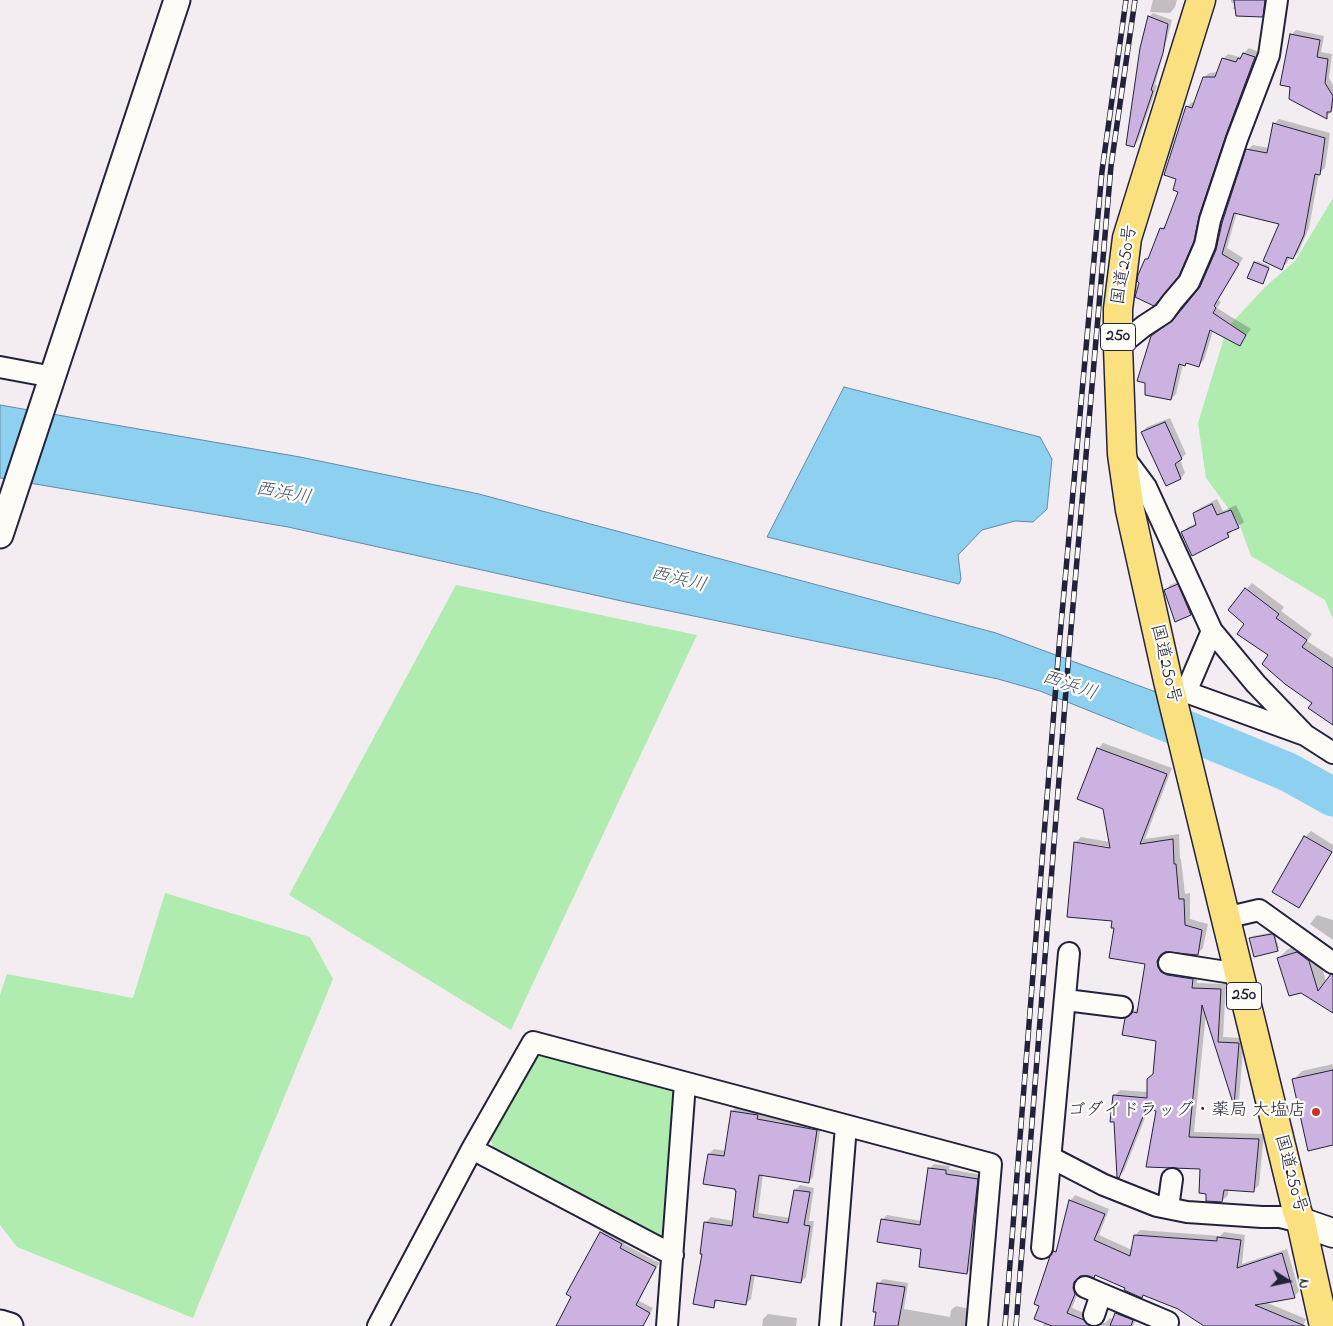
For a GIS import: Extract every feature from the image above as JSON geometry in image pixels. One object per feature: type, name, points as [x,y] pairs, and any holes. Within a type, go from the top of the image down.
[{"type":"highway","name":"国道250号","points":[[1201,0],[1127,238],[1118,309],[1122,454],[1130,510],[1177,687],[1189,769],[1301,1222],[1324,1326]]},
{"type":"main road","points":[[1301,1222],[1333,1233]]},
{"type":"street","points":[[0,535],[51,386],[177,0]]},
{"type":"street","points":[[1118,347],[1164,313],[1189,282],[1205,245],[1210,220],[1226,170],[1269,54],[1277,0]]},
{"type":"street","points":[[0,367],[51,386]]},
{"type":"street","points":[[1122,454],[1146,487],[1212,631],[1256,684],[1305,735]]},
{"type":"street","points":[[1212,631],[1177,687],[1305,735],[1333,753]]},
{"type":"street","points":[[1225,918],[1259,910],[1333,962]]},
{"type":"street","points":[[1042,1248],[1052,1158],[1069,953]]},
{"type":"street","points":[[1169,963],[1239,974]]},
{"type":"street","points":[[1066,1000],[1122,1007]]},
{"type":"street","points":[[386,1323],[472,1149],[533,1042],[991,1164],[977,1326]]},
{"type":"street","points":[[667,1326],[685,1083]]},
{"type":"street","points":[[830,1326],[846,1126]]},
{"type":"street","points":[[472,1149],[673,1255]]},
{"type":"street","points":[[1052,1158],[1104,1185],[1157,1206],[1187,1212],[1280,1217],[1301,1222]]},
{"type":"street","points":[[1168,1208],[1172,1179]]},
{"type":"street","points":[[1094,1315],[1093,1290],[1168,1322],[1167,1326]]},
{"type":"street","points":[[0,1323],[10,1326]]},
{"type":"green space","points":[[1333,198],[1333,619],[1325,600],[1251,556],[1239,523],[1206,478],[1198,423],[1227,328],[1265,287],[1295,261]]},
{"type":"green space","points":[[456,585],[697,635],[511,1030],[289,895]]},
{"type":"green space","points":[[165,893],[310,937],[333,979],[193,1318],[17,1247],[0,1225],[0,995],[7,974],[133,998]]},
{"type":"green space","points":[[547,1055],[670,1086],[677,1099],[666,1232],[655,1239],[495,1152],[490,1139],[534,1057]]},
{"type":"water","points":[[844,387],[1040,437],[1052,459],[1047,509],[1033,522],[1015,521],[982,530],[958,555],[961,579],[959,584],[767,537]]},
{"type":"water","points":[[0,405],[300,457],[479,494],[996,633],[1156,692],[1167,742],[1040,691],[998,679],[626,602],[288,527],[0,478]]},
{"type":"building","points":[[1234,0],[1265,0],[1263,17],[1236,16]]},
{"type":"building","points":[[1148,16],[1168,24],[1163,53],[1151,90],[1153,91],[1134,147],[1126,145],[1140,48]]},
{"type":"building","points":[[1290,34],[1320,40],[1317,57],[1328,59],[1325,83],[1333,96],[1331,112],[1327,112],[1327,119],[1289,99],[1290,87],[1280,85]]},
{"type":"building","points":[[1243,53],[1255,57],[1199,216],[1194,241],[1179,276],[1154,306],[1135,297],[1139,283],[1137,281],[1160,228],[1164,229],[1178,192],[1173,190],[1176,179],[1164,175],[1186,106],[1192,108],[1203,77],[1215,77],[1222,58],[1236,62]]},
{"type":"building","points":[[1273,123],[1325,138],[1320,175],[1315,174],[1304,235],[1293,259],[1287,257],[1282,270],[1263,261],[1279,224],[1234,213],[1222,254],[1239,264],[1214,306],[1216,308],[1213,313],[1246,335],[1240,346],[1210,330],[1199,367],[1186,363],[1185,366],[1179,364],[1171,400],[1145,395],[1145,383],[1137,381],[1151,336],[1173,320],[1200,287],[1216,250],[1222,223],[1246,149],[1267,153]]},
{"type":"building","points":[[1254,262],[1269,268],[1263,284],[1247,278]]},
{"type":"building","points":[[1165,422],[1182,459],[1175,464],[1181,479],[1166,486],[1141,432]]},
{"type":"building","points":[[1212,504],[1217,515],[1231,510],[1239,528],[1227,533],[1229,537],[1192,556],[1181,532],[1196,525],[1193,513]]},
{"type":"building","points":[[1178,584],[1191,615],[1175,622],[1164,590]]},
{"type":"building","points":[[1245,588],[1279,614],[1276,618],[1307,640],[1302,647],[1333,668],[1333,725],[1308,708],[1312,703],[1285,684],[1262,664],[1268,655],[1237,634],[1244,624],[1228,610]]},
{"type":"building","points":[[1097,748],[1167,774],[1140,844],[1173,839],[1179,899],[1184,899],[1185,925],[1202,930],[1198,955],[1165,952],[1157,961],[1158,967],[1161,972],[1167,975],[1193,979],[1192,988],[1221,989],[1218,1042],[1239,1043],[1234,1106],[1202,1005],[1189,1137],[1259,1139],[1254,1192],[1224,1190],[1222,1202],[1206,1201],[1206,1194],[1199,1193],[1200,1169],[1146,1167],[1156,1111],[1147,1109],[1147,1106],[1119,1178],[1117,1177],[1114,1122],[1110,1122],[1113,1095],[1147,1098],[1147,1079],[1153,1074],[1156,1041],[1122,1035],[1125,1018],[1133,1012],[1137,1013],[1145,964],[1109,958],[1114,928],[1111,928],[1112,921],[1067,917],[1074,842],[1110,848],[1103,809],[1077,799]]},
{"type":"building","points":[[1304,836],[1332,852],[1299,908],[1272,892]]},
{"type":"building","points":[[1274,935],[1278,951],[1254,957],[1249,938]]},
{"type":"building","points":[[1297,952],[1309,961],[1318,991],[1331,974],[1333,975],[1333,1013],[1301,993],[1289,996],[1277,958]]},
{"type":"building","name":"ゴダイドラッグ・薬局 大塩店","points":[[1333,1070],[1333,1145],[1308,1151],[1292,1079]]},
{"type":"building","points":[[731,1111],[758,1115],[757,1119],[817,1130],[809,1183],[759,1175],[753,1217],[788,1223],[794,1190],[810,1192],[804,1225],[810,1226],[801,1283],[751,1275],[746,1305],[715,1300],[714,1308],[693,1304],[702,1254],[700,1254],[704,1222],[732,1226],[736,1191],[735,1189],[703,1184],[708,1154],[724,1156]]},
{"type":"building","points":[[928,1168],[946,1170],[946,1174],[978,1179],[967,1274],[919,1267],[921,1249],[877,1242],[881,1219],[920,1225]]},
{"type":"building","points":[[1069,1200],[1105,1214],[1094,1240],[1130,1256],[1134,1235],[1217,1241],[1217,1237],[1241,1240],[1237,1268],[1282,1253],[1295,1298],[1255,1305],[1305,1326],[1204,1326],[1178,1309],[1143,1295],[1142,1298],[1124,1290],[1125,1288],[1095,1275],[1094,1278],[1080,1276],[1074,1282],[1075,1294],[1067,1313],[1084,1320],[1090,1326],[1052,1326],[1034,1319],[1039,1306],[1034,1304],[1050,1256],[1053,1251],[1056,1252]]},
{"type":"building","points":[[600,1232],[622,1244],[620,1248],[656,1267],[636,1305],[650,1313],[643,1326],[556,1326],[571,1297],[566,1294]]},
{"type":"building","points":[[877,1283],[905,1287],[898,1326],[874,1326],[876,1312],[873,1312]]},
{"type":"building","points":[[1115,1313],[1133,1320],[1131,1326],[1110,1326]]},
{"type":"waterway","name":"西浜川","points":[[1145,713],[1288,772],[1333,797]]},
{"type":"railway","points":[[1005,1326],[1059,647],[1102,171],[1126,0]]},
{"type":"railway","points":[[1016,1326],[1069,652],[1111,166],[1135,0]]},
{"type":"place","name":"ゴダイドラッグ・薬局 大塩店","points":[[1316,1112]]}]
